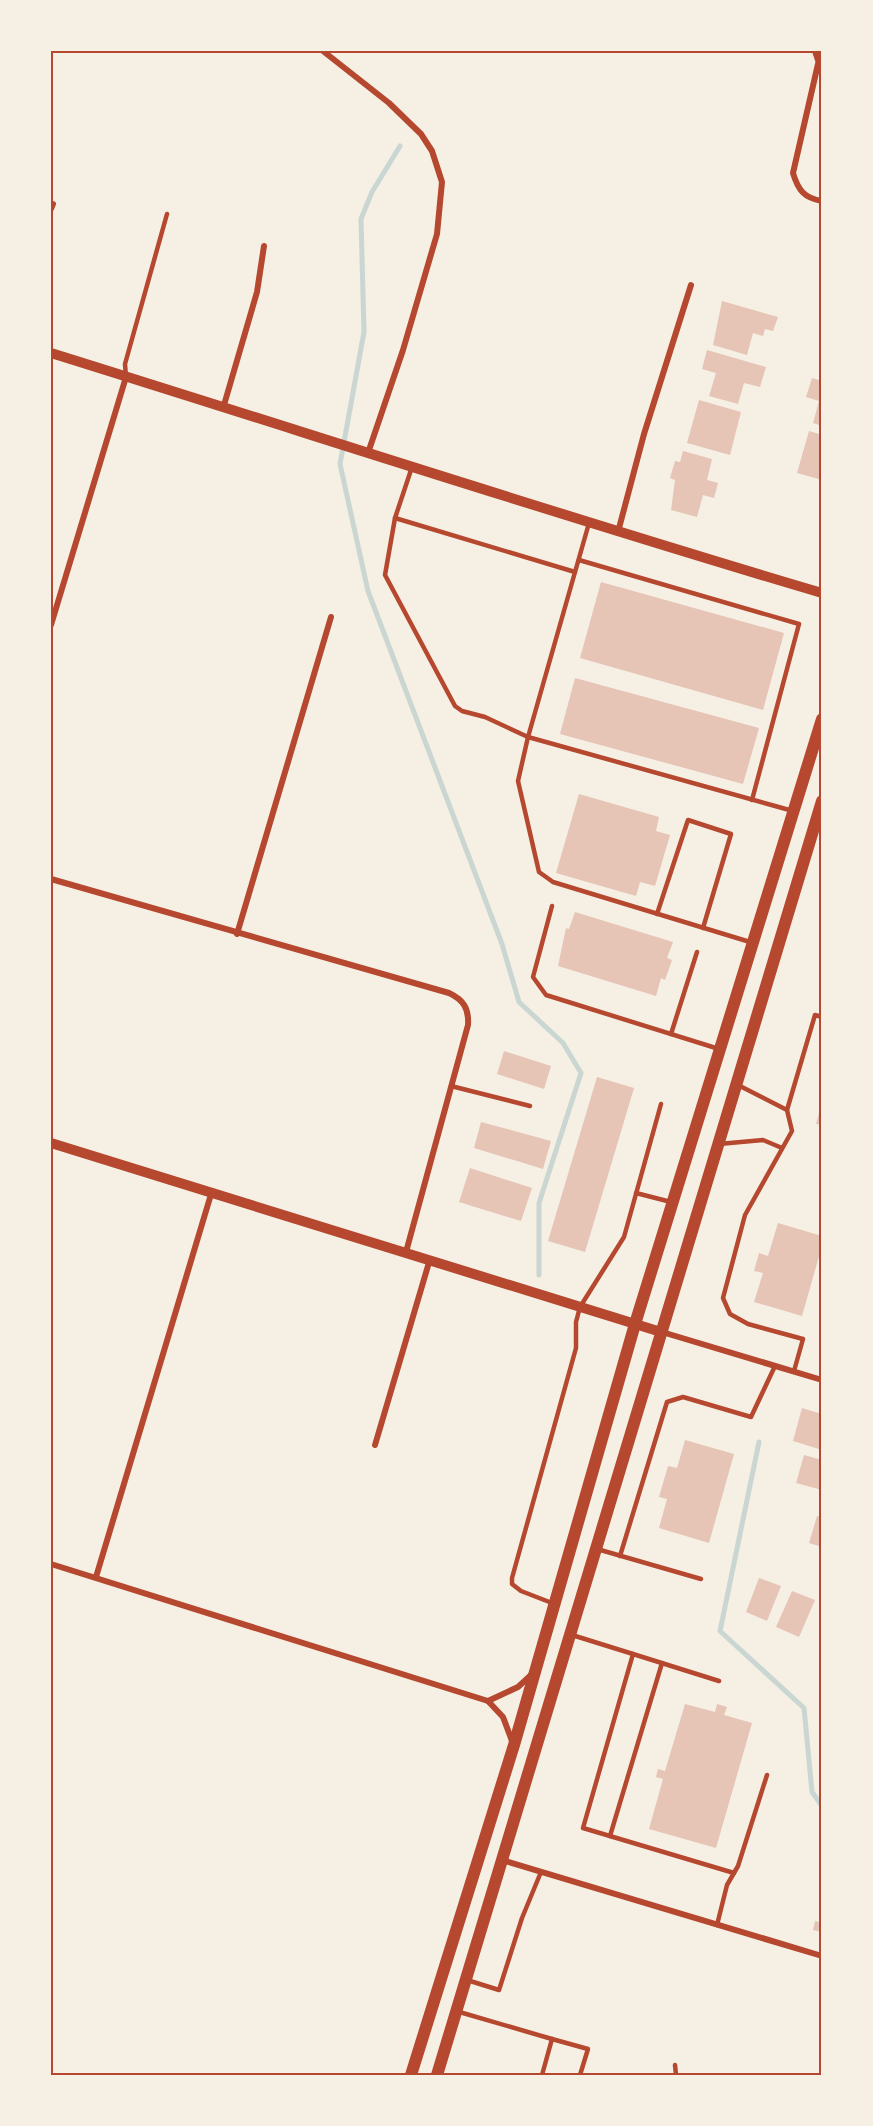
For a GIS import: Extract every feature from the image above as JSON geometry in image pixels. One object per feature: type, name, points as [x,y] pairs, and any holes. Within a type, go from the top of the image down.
[{"type":"main road","points":[[411,2075],[514,1745],[635,1324],[822,719]]},
{"type":"main road","points":[[437,2075],[822,801]]},
{"type":"street","points":[[323,51],[381,97],[421,134],[432,151],[442,182],[437,234],[403,350],[368,453]]},
{"type":"street","points":[[815,51],[822,72]]},
{"type":"street","points":[[818,64],[793,173],[796,186],[802,194],[822,201]]},
{"type":"street","points":[[224,405],[257,292],[264,246]]},
{"type":"street","points":[[618,532],[644,434],[691,285]]},
{"type":"street","points":[[51,353],[224,405],[350,448],[589,523],[822,593]]},
{"type":"street","points":[[51,625],[126,377]]},
{"type":"street","points":[[237,934],[331,617]]},
{"type":"street","points":[[51,879],[458,997],[466,1007],[468,1016],[466,1031],[406,1252]]},
{"type":"street","points":[[51,1143],[822,1380]]},
{"type":"street","points":[[96,1577],[212,1191]]},
{"type":"street","points":[[375,1445],[430,1258]]},
{"type":"street","points":[[51,1564],[488,1701],[503,1717],[514,1745]]},
{"type":"street","points":[[488,1701],[518,1688],[535,1672]]},
{"type":"street","points":[[502,1860],[822,1956]]},
{"type":"lane","points":[[126,377],[125,363],[167,214]]},
{"type":"lane","points":[[412,467],[395,518],[386,575],[455,706],[462,711],[485,717],[528,737],[793,811]]},
{"type":"lane","points":[[395,518],[575,572]]},
{"type":"lane","points":[[589,523],[528,737],[518,782],[539,872],[553,882],[752,943]]},
{"type":"lane","points":[[579,560],[800,624],[752,800]]},
{"type":"lane","points":[[657,914],[688,820],[731,834],[703,928]]},
{"type":"lane","points":[[552,906],[533,977],[546,995],[719,1049]]},
{"type":"lane","points":[[671,1034],[696,952]]},
{"type":"lane","points":[[794,1371],[803,1339],[748,1324],[730,1314],[723,1298],[745,1215],[792,1131],[788,1110],[815,1015],[822,1017]]},
{"type":"lane","points":[[738,1085],[788,1110]]},
{"type":"lane","points":[[451,1086],[530,1106]]},
{"type":"lane","points":[[555,1604],[521,1592],[512,1584],[512,1578],[576,1348],[576,1322],[580,1306],[624,1237],[661,1104]]},
{"type":"lane","points":[[719,1144],[763,1140],[782,1148]]},
{"type":"lane","points":[[636,1193],[673,1202]]},
{"type":"lane","points":[[620,1556],[667,1402],[683,1397],[751,1417],[775,1366]]},
{"type":"lane","points":[[597,1549],[700,1579]]},
{"type":"lane","points":[[570,1634],[719,1681]]},
{"type":"lane","points":[[633,1654],[583,1828],[734,1873]]},
{"type":"lane","points":[[610,1836],[662,1663]]},
{"type":"lane","points":[[717,1924],[727,1885],[734,1873],[766,1775]]},
{"type":"lane","points":[[466,1980],[499,1990],[522,1918],[541,1872]]},
{"type":"lane","points":[[456,2011],[588,2049],[580,2075]]},
{"type":"lane","points":[[542,2075],[552,2039]]},
{"type":"lane","points":[[675,2065],[676,2075]]},
{"type":"building","points":[[722,301],[778,317],[773,331],[765,329],[763,336],[753,333],[747,355],[713,345]]},
{"type":"building","points":[[707,350],[766,367],[760,387],[744,383],[738,404],[709,396],[716,373],[702,369]]},
{"type":"building","points":[[812,378],[822,381],[822,426],[813,423],[819,401],[806,397]]},
{"type":"building","points":[[699,400],[741,412],[730,455],[687,443]]},
{"type":"building","points":[[809,431],[822,435],[822,480],[797,473]]},
{"type":"building","points":[[683,451],[712,459],[707,480],[718,483],[714,498],[703,495],[697,517],[671,510],[675,480],[670,478],[675,461],[680,462]]},
{"type":"building","points":[[601,582],[784,633],[763,710],[580,658]]},
{"type":"building","points":[[575,678],[759,728],[743,784],[560,734]]},
{"type":"building","points":[[579,794],[659,817],[656,831],[670,835],[655,886],[640,882],[636,896],[556,873]]},
{"type":"building","points":[[575,912],[673,942],[667,958],[672,960],[665,980],[661,978],[656,996],[558,966],[566,928],[569,929]]},
{"type":"building","points":[[504,1051],[551,1066],[544,1089],[497,1074]]},
{"type":"building","points":[[597,1077],[634,1088],[585,1252],[548,1241]]},
{"type":"building","points":[[822,1106],[822,1125],[816,1124]]},
{"type":"building","points":[[481,1122],[551,1141],[543,1169],[474,1148]]},
{"type":"building","points":[[470,1168],[532,1188],[521,1221],[459,1202]]},
{"type":"building","points":[[778,1223],[822,1236],[822,1246],[802,1316],[754,1302],[763,1273],[754,1271],[759,1253],[768,1256]]},
{"type":"building","points":[[802,1408],[822,1414],[822,1450],[793,1441]]},
{"type":"building","points":[[685,1440],[734,1454],[709,1543],[659,1528],[667,1499],[659,1497],[668,1466],[677,1468]]},
{"type":"building","points":[[804,1455],[822,1460],[822,1490],[796,1483]]},
{"type":"building","points":[[817,1516],[822,1517],[822,1547],[809,1543]]},
{"type":"building","points":[[759,1578],[781,1586],[767,1621],[746,1612]]},
{"type":"building","points":[[792,1591],[815,1600],[799,1637],[776,1627]]},
{"type":"building","points":[[685,1704],[715,1712],[717,1704],[727,1707],[724,1715],[752,1723],[716,1848],[649,1829],[663,1779],[656,1777],[658,1769],[665,1771]]},
{"type":"building","points":[[822,1914],[822,1932],[813,1930],[815,1921],[819,1922]]},
{"type":"waterway","points":[[400,146],[372,192],[361,219],[364,332],[340,464],[368,591],[502,944],[519,1002],[563,1043],[581,1073],[539,1203],[539,1275]]},
{"type":"waterway","points":[[759,1442],[720,1631],[804,1708],[812,1792],[822,1806]]}]
